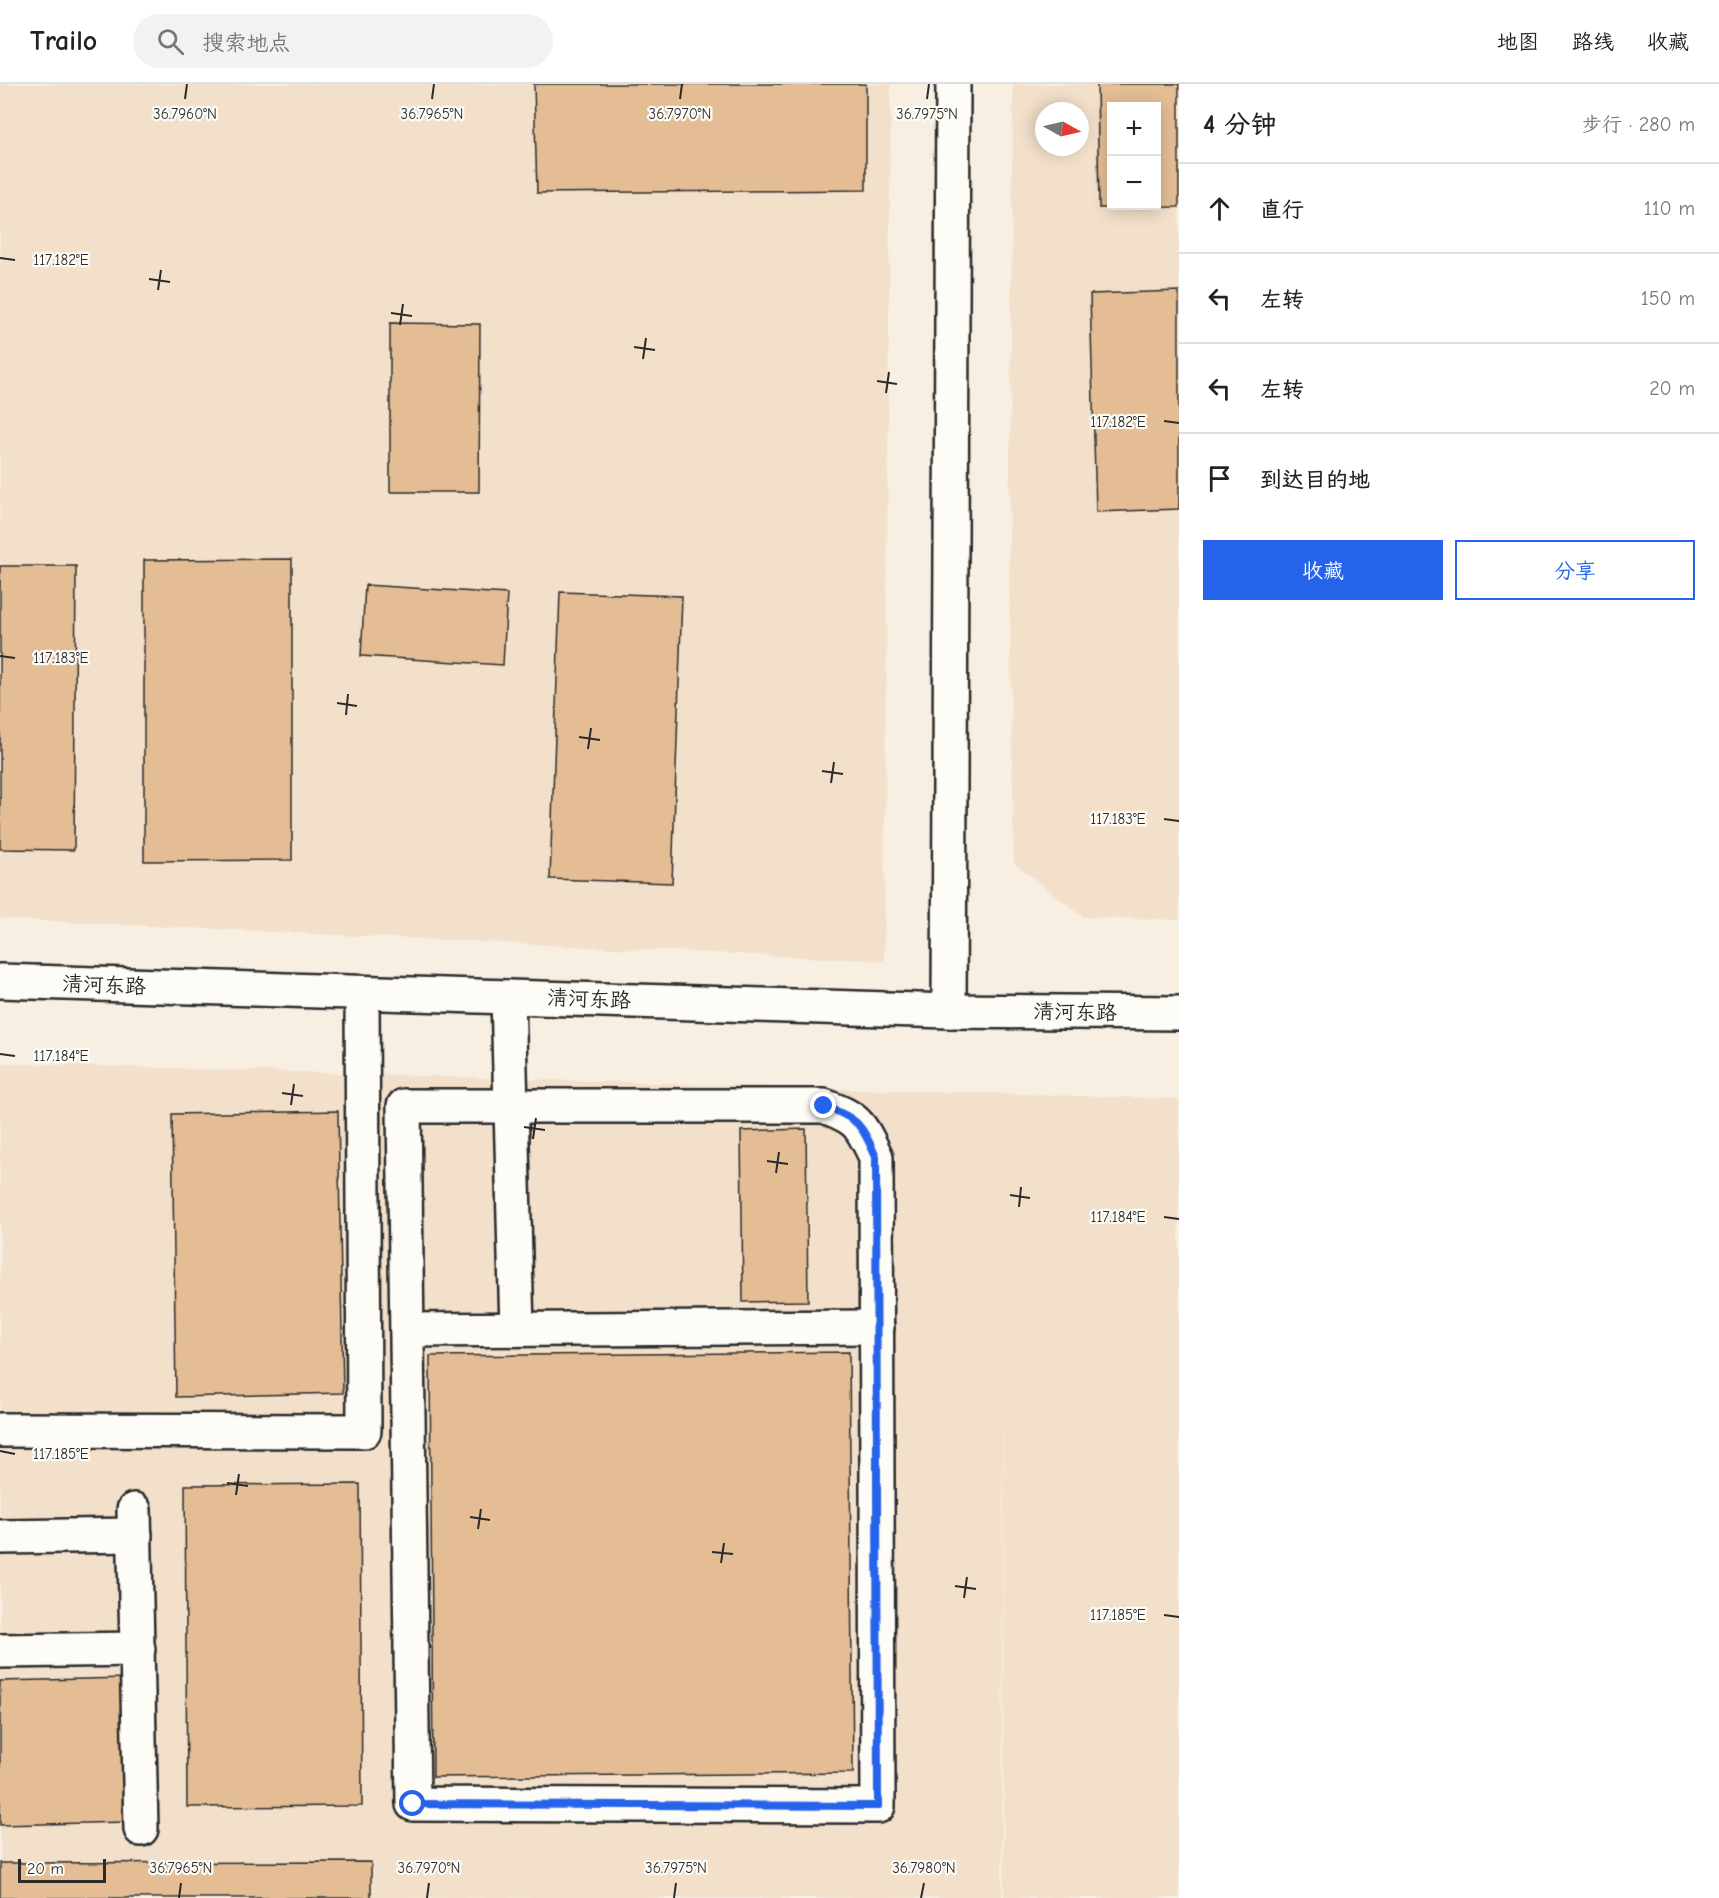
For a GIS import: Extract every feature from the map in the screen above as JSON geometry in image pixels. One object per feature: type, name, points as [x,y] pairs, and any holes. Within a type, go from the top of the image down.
[{"type":"street","points":[[949,1011],[953,84]]},
{"type":"street","name":"清河东路","points":[[0,981],[949,1011],[1179,1013]]},
{"type":"street","points":[[0,1430],[364,1431],[362,993]]},
{"type":"street","points":[[508,997],[518,1329]]},
{"type":"street","points":[[404,1106],[511,1106],[824,1106],[848,1115],[863,1130],[876,1157],[878,1806],[413,1804],[404,1106]]},
{"type":"street","points":[[407,1330],[877,1327]]},
{"type":"street","points":[[0,1537],[135,1522],[141,1830]]},
{"type":"street","points":[[0,1651],[138,1649]]},
{"type":"shaded area","points":[[0,84],[891,84],[884,961],[0,919]]},
{"type":"shaded area","points":[[1013,84],[1179,84],[1179,920],[1083,917],[1014,863],[1009,575]]},
{"type":"shaded area","points":[[0,1063],[1179,1099],[1179,1898],[1004,1898],[1003,1358],[1002,1898],[0,1898]]},
{"type":"building","points":[[534,84],[866,84],[866,190],[537,193]]},
{"type":"building","points":[[1097,84],[1179,84],[1179,207],[1161,207],[1161,102],[1107,102],[1107,208],[1099,208]]},
{"type":"building","points":[[1179,291],[1179,509],[1096,512],[1090,294]]},
{"type":"building","points":[[390,323],[480,324],[479,492],[390,492]]},
{"type":"building","points":[[292,559],[292,860],[144,861],[144,560]]},
{"type":"building","points":[[0,566],[76,566],[74,850],[0,849]]},
{"type":"building","points":[[365,585],[507,594],[503,665],[361,656]]},
{"type":"building","points":[[560,592],[682,596],[672,883],[550,879]]},
{"type":"building","points":[[338,1111],[343,1393],[176,1397],[172,1114]]},
{"type":"building","points":[[806,1129],[808,1301],[743,1302],[741,1131]]},
{"type":"building","points":[[849,1352],[853,1773],[433,1777],[430,1356]]},
{"type":"building","points":[[360,1484],[362,1806],[187,1807],[185,1485]]},
{"type":"building","points":[[126,1678],[128,1822],[0,1825],[0,1681]]},
{"type":"building","points":[[371,1862],[371,1898],[0,1898],[0,1863]]},
{"type":"route","points":[[413,1804],[878,1806],[876,1157],[863,1130],[848,1115],[824,1106]]}]
